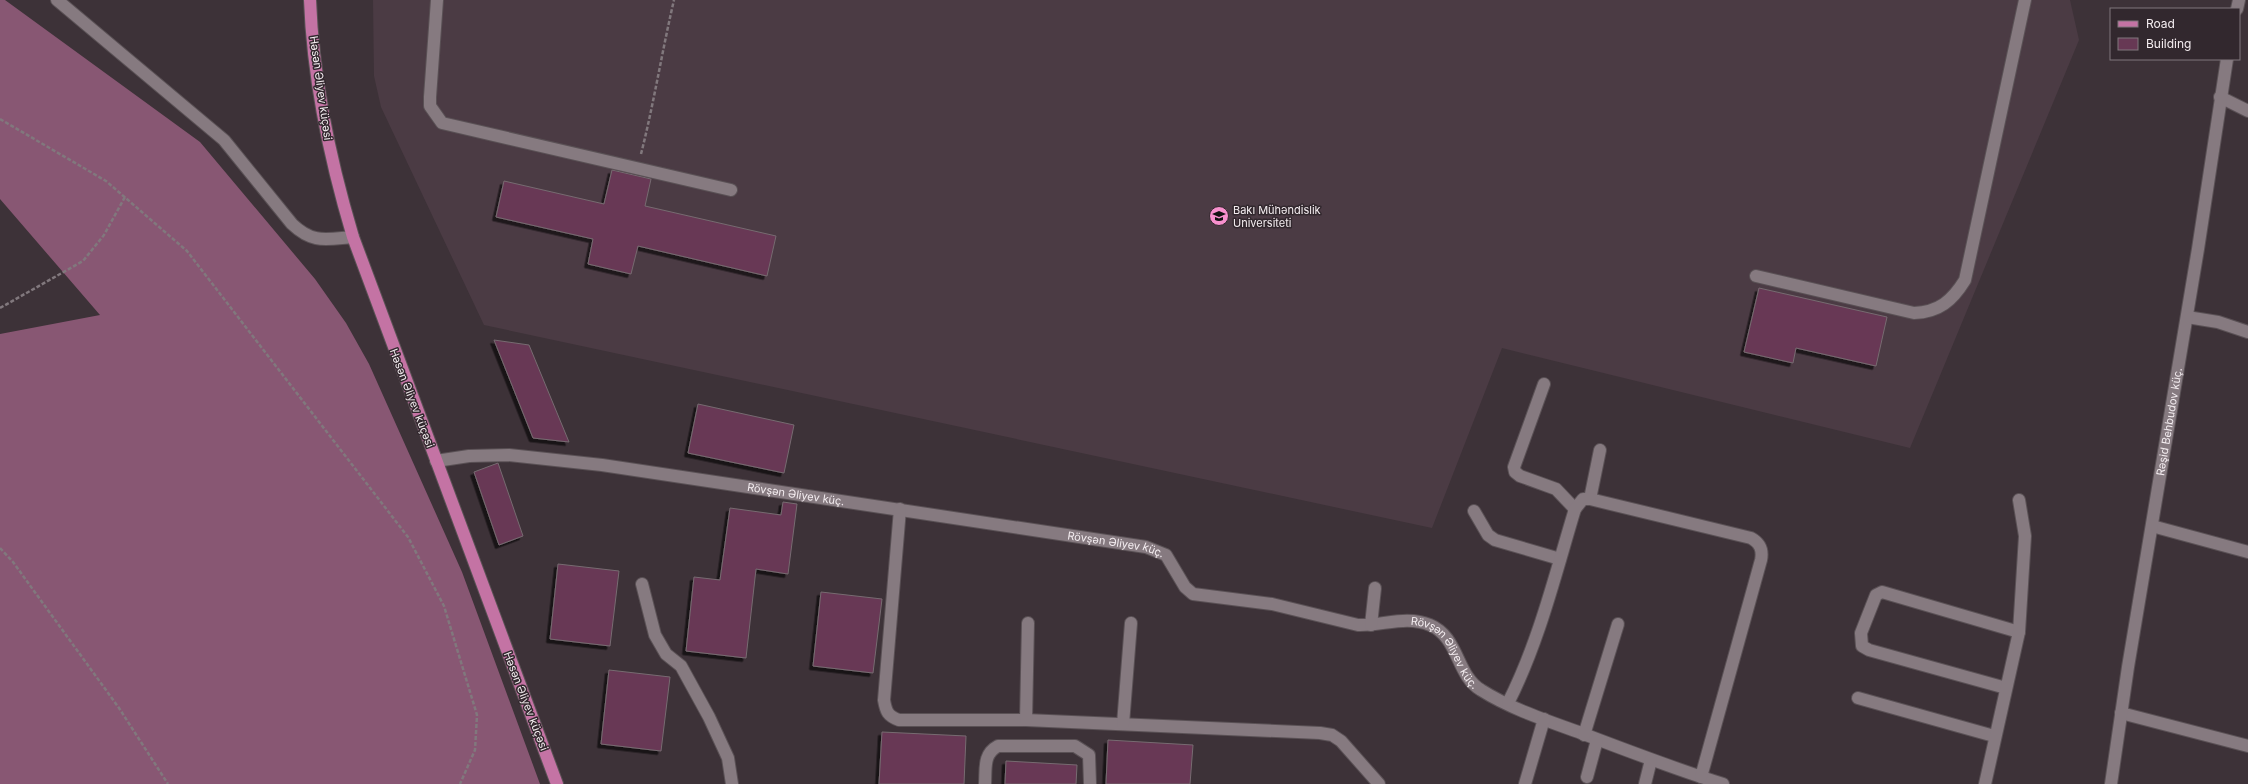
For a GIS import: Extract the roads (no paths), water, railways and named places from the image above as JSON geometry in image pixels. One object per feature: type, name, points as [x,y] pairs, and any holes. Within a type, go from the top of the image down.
[{"type":"main road","name":"Həsən Əliyev küçəsi","points":[[310,0],[315,65],[322,109],[338,188],[353,238],[557,784]]},
{"type":"street","points":[[57,0],[224,140],[292,224],[303,235],[319,240],[353,238]]},
{"type":"street","points":[[437,0],[430,106],[442,123],[731,190]]},
{"type":"street","points":[[1756,276],[1914,313],[1929,312],[1949,303],[1965,280],[2025,0]]},
{"type":"street","name":"Rəşid Behbudov küç.","points":[[2111,784],[2121,713],[2187,317],[2227,60]]},
{"type":"street","points":[[2220,97],[2248,111]]},
{"type":"street","points":[[2187,317],[2218,322],[2248,332]]},
{"type":"street","points":[[1544,384],[1514,467],[1515,472],[1520,476],[1556,489],[1575,509]]},
{"type":"street","points":[[1590,499],[1600,450]]},
{"type":"street","name":"Rövşən Əliyev küç.","points":[[436,461],[490,455],[527,456],[602,465],[1146,547],[1166,555],[1185,587],[1193,594],[1272,604],[1345,623],[1371,626],[1390,621],[1415,621],[1439,630],[1451,642],[1468,677],[1476,687],[1508,704],[1544,720],[1651,760],[1723,784]]},
{"type":"street","points":[[1508,704],[1530,657],[1575,509],[1584,499],[1590,499],[1752,538],[1761,546],[1761,560],[1701,777]]},
{"type":"street","points":[[1985,784],[1994,736],[2019,632],[2025,542],[2024,522],[2019,500]]},
{"type":"street","points":[[900,509],[884,700],[886,711],[890,717],[899,720],[1026,720],[1320,733],[1332,735],[1341,741],[1379,784]]},
{"type":"street","points":[[1474,512],[1488,535],[1495,540],[1560,559]]},
{"type":"street","points":[[2152,526],[2248,552]]},
{"type":"street","points":[[642,584],[655,635],[666,654],[681,666],[709,717],[728,758],[732,784]]},
{"type":"street","points":[[1371,626],[1375,588]]},
{"type":"street","points":[[2006,688],[1869,650],[1862,646],[1861,633],[1876,595],[1882,592],[2019,632]]},
{"type":"street","points":[[1026,720],[1028,623]]},
{"type":"street","points":[[1123,724],[1131,623]]},
{"type":"street","points":[[1584,735],[1618,624]]},
{"type":"street","points":[[1858,698],[1994,736]]},
{"type":"street","points":[[2121,713],[2248,746]]},
{"type":"street","points":[[1525,784],[1544,720]]},
{"type":"street","points":[[1587,777],[1598,740]]},
{"type":"street","points":[[985,784],[986,757],[990,750],[998,746],[1075,746],[1083,749],[1089,754],[1090,784]]},
{"type":"street","points":[[1645,784],[1651,760]]},
{"type":"place","name":"Bakı Mühəndislik Universiteti","points":[[1219,216]]}]
